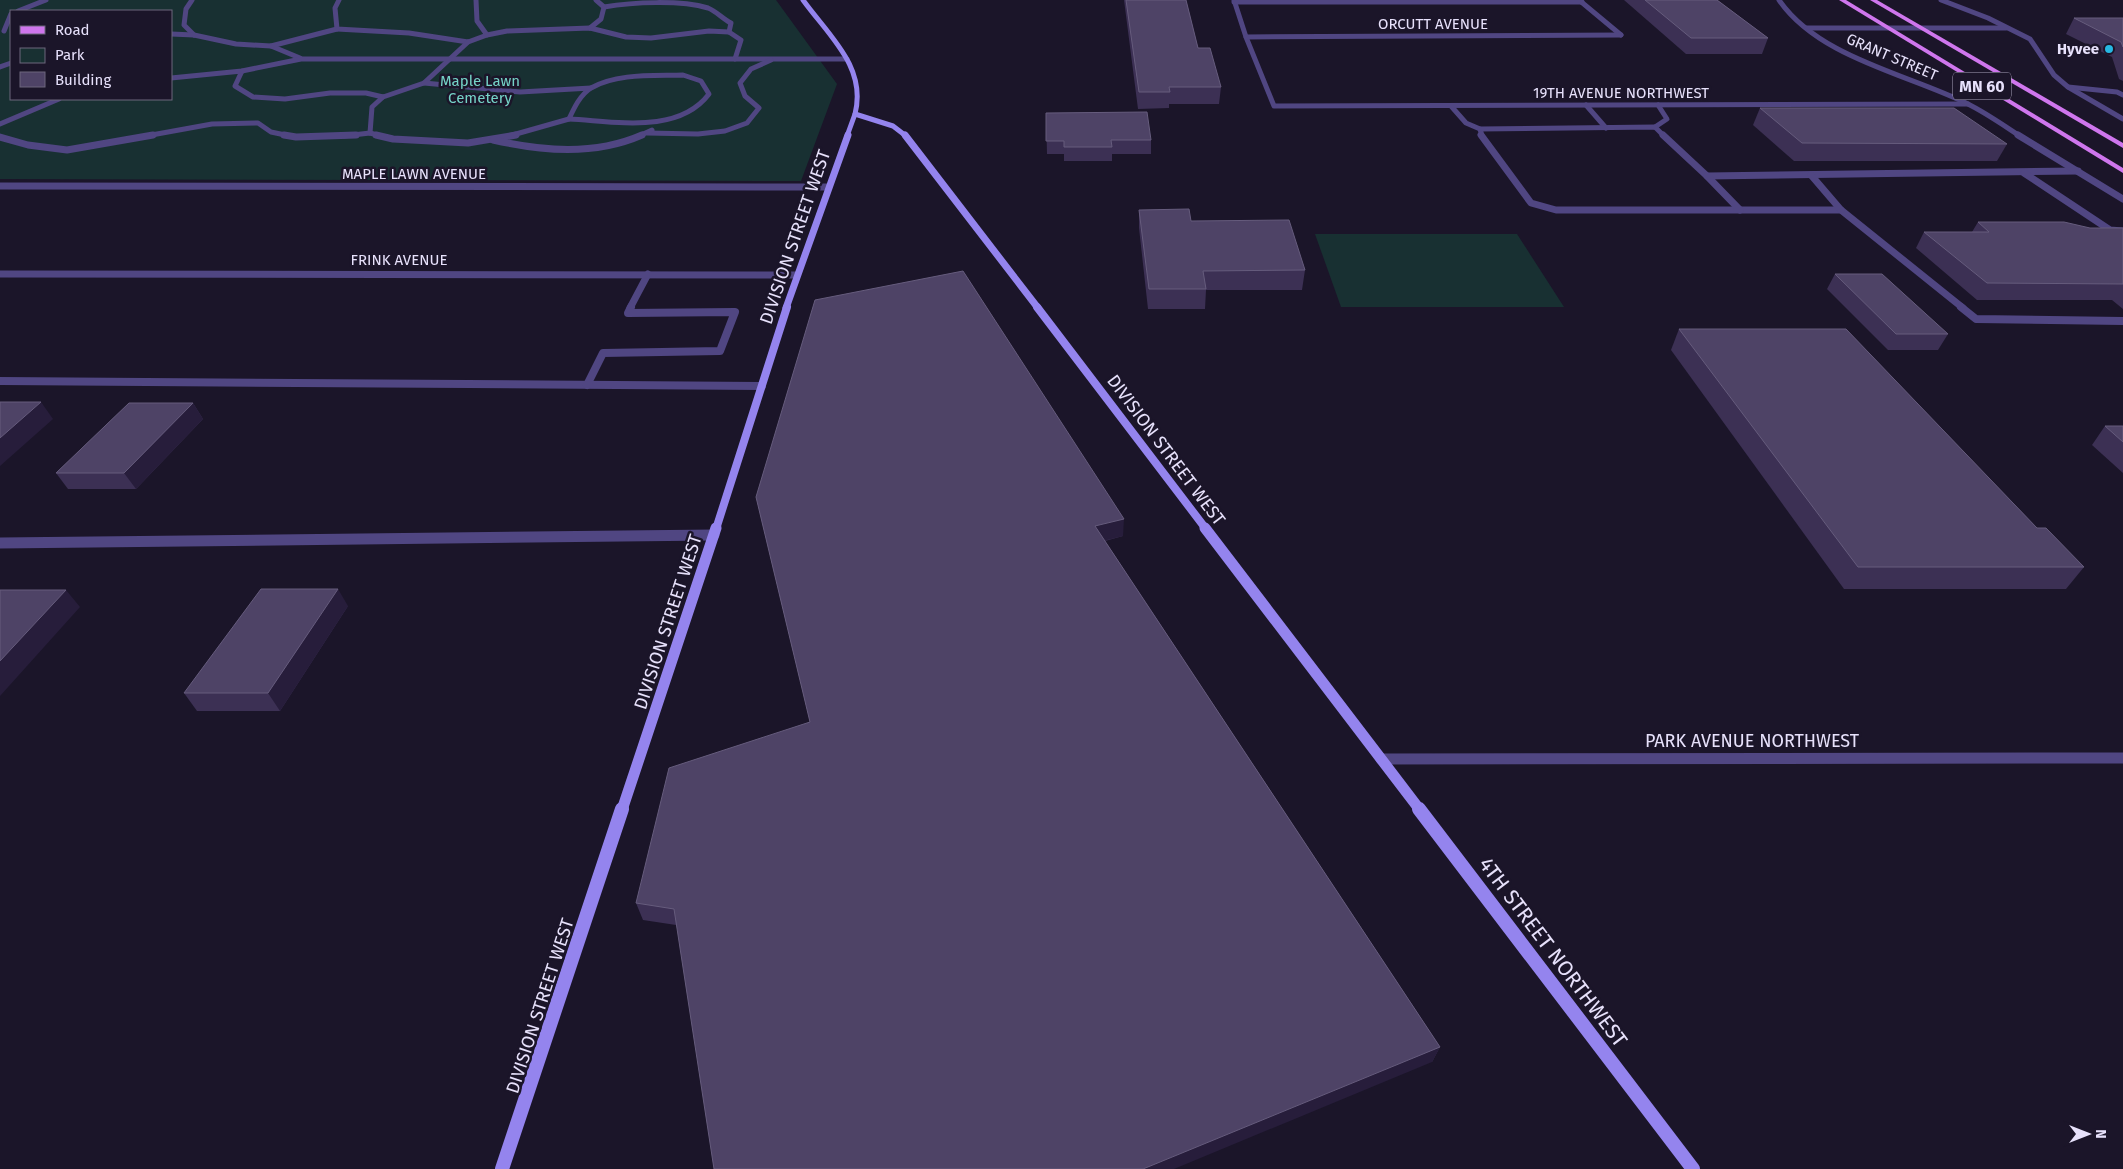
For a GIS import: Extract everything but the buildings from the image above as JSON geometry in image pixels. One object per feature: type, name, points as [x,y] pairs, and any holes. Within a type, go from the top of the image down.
[{"type":"main road","name":"MN 60","points":[[1842,0],[2123,171]]},
{"type":"main road","name":"MN 60","points":[[1873,0],[2123,146]]},
{"type":"street","points":[[21,10],[46,0]]},
{"type":"street","points":[[192,0],[186,9],[184,25],[194,35]]},
{"type":"street","points":[[337,29],[335,8],[339,0]]},
{"type":"street","points":[[476,0],[477,21],[487,35]]},
{"type":"street","points":[[596,0],[604,7]]},
{"type":"street","points":[[803,0],[852,66],[858,78],[859,90],[855,114]]},
{"type":"street","name":"GRANT STREET","points":[[1779,0],[1790,16],[1848,54],[1968,104],[2123,199]]},
{"type":"street","points":[[1940,0],[2010,28],[2030,39],[2054,75],[2068,87],[2122,118]]},
{"type":"street","points":[[604,7],[642,1],[678,2],[709,8],[731,23],[729,32]]},
{"type":"street","points":[[1246,37],[1234,1],[1580,1]]},
{"type":"street","name":"ORCUTT AVENUE","points":[[1246,37],[1621,35],[1580,1]]},
{"type":"street","points":[[590,28],[601,19],[604,7]]},
{"type":"street","points":[[2,31],[10,16]]},
{"type":"street","points":[[370,133],[372,108],[383,97],[424,83],[468,42],[487,35],[508,31],[590,28],[626,37],[651,38],[709,32],[729,32],[741,40],[735,59]]},
{"type":"street","name":"GRANT STREET","points":[[1807,28],[2010,28]]},
{"type":"street","points":[[172,34],[194,35],[236,44],[271,46],[337,29],[409,33],[468,42]]},
{"type":"street","name":"19TH AVENUE NORTHWEST","points":[[1246,37],[1274,106],[1968,104]]},
{"type":"street","points":[[271,46],[301,59]]},
{"type":"street","points":[[647,133],[684,135],[716,132],[748,123],[759,108],[745,96],[740,83],[751,69],[774,58]]},
{"type":"street","points":[[172,78],[242,71],[301,59],[847,59]]},
{"type":"street","points":[[242,71],[235,86],[253,97],[285,99],[330,93],[366,93],[383,97]]},
{"type":"street","points":[[424,83],[520,92],[591,88],[622,78],[683,75],[701,81],[709,94],[700,106],[647,133],[615,145],[574,151],[528,149],[490,139]]},
{"type":"street","points":[[2068,87],[2118,92],[2123,95]]},
{"type":"street","points":[[569,119],[577,102],[591,88]]},
{"type":"street","points":[[0,124],[57,100]]},
{"type":"street","points":[[1586,105],[1606,128]]},
{"type":"street","points":[[1451,106],[1466,123],[1480,129],[1655,127],[1667,119],[1658,105]]},
{"type":"street","name":"DIVISION STREET WEST","points":[[502,1169],[714,535],[797,275],[855,114],[893,126],[905,134],[1381,759]]},
{"type":"street","points":[[0,137],[28,145],[67,150],[212,124],[258,123],[271,132],[296,137],[334,137],[370,133],[393,139],[430,143],[468,143],[519,134],[569,119],[643,123],[674,118]]},
{"type":"street","points":[[1655,127],[1740,210]]},
{"type":"street","points":[[1480,129],[1480,133],[1531,203],[1556,210],[1841,210]]},
{"type":"street","points":[[1707,176],[2078,171]]},
{"type":"street","points":[[2024,173],[2110,230],[2123,230]]},
{"type":"street","points":[[1810,175],[1841,210],[1976,319],[2123,321]]},
{"type":"street","name":"MAPLE LAWN AVENUE","points":[[0,186],[828,187]]},
{"type":"street","name":"FRINK AVENUE","points":[[0,274],[797,275]]},
{"type":"street","points":[[587,385],[603,353],[720,351],[735,312],[628,313],[648,274]]},
{"type":"street","points":[[0,381],[762,386]]},
{"type":"street","points":[[0,543],[714,535]]},
{"type":"street","name":"PARK AVENUE NORTHWEST","points":[[1381,759],[2123,758]]},
{"type":"street","name":"4TH STREET NORTHWEST","points":[[1381,759],[1693,1169]]},
{"type":"green space","name":"Maple Lawn Cemetery","points":[[0,0],[776,0],[837,84],[801,181],[0,179]]},
{"type":"green space","points":[[1315,234],[1517,234],[1564,307],[1341,307]]},
{"type":"place","name":"Hyvee","points":[[2109,49]]}]
